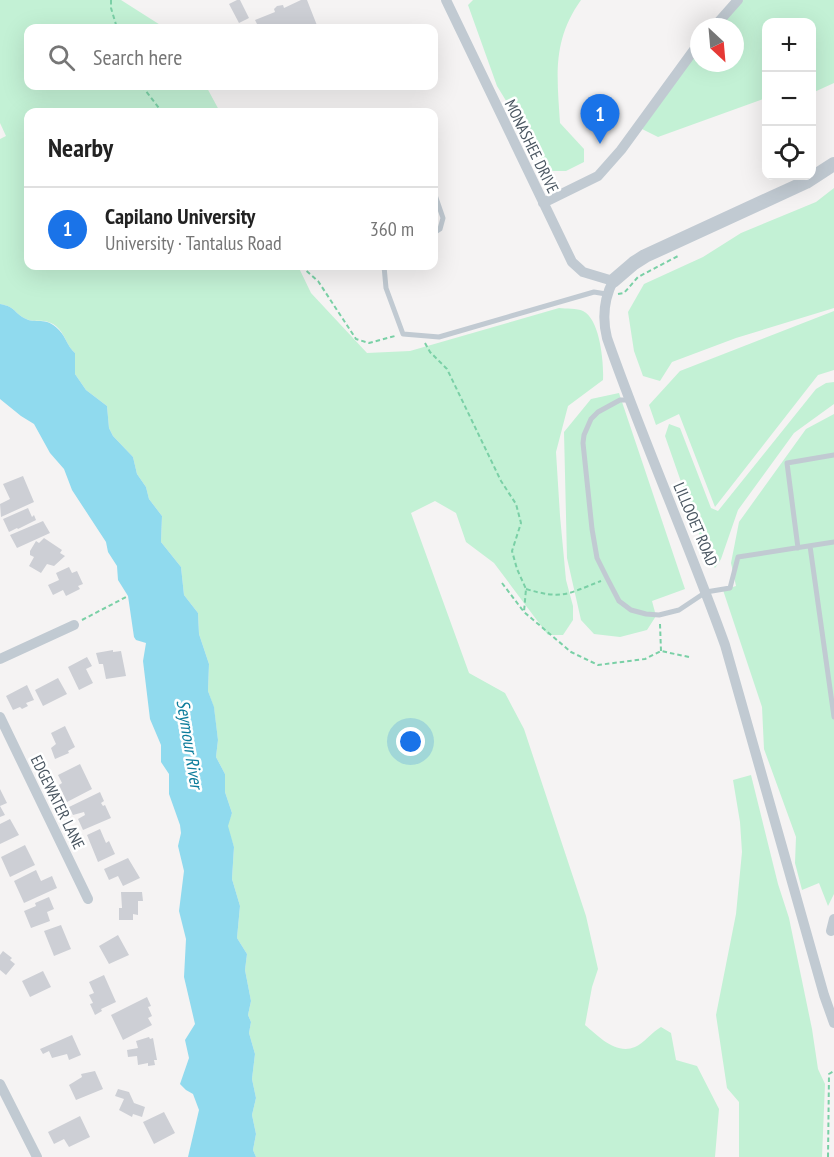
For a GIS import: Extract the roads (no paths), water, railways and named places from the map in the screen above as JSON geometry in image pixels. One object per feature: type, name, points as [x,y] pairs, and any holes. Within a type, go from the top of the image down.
[{"type":"street","name":"MONASHEE DRIVE","points":[[446,0],[572,262],[577,268],[595,277],[614,281]]},
{"type":"street","points":[[722,18],[738,0]]},
{"type":"street","points":[[543,203],[598,176],[621,150],[690,55]]},
{"type":"street","name":"LILLOOET ROAD","points":[[834,164],[806,182],[634,263],[614,281],[606,294],[604,321],[606,338],[664,493],[706,592],[725,645],[824,995],[834,1023]]},
{"type":"street","points":[[0,659],[74,625]]},
{"type":"street","name":"EDGEWATER LANE","points":[[0,717],[88,899]]},
{"type":"street","points":[[831,931],[834,919]]},
{"type":"street","points":[[0,1084],[37,1157]]},
{"type":"lane","points":[[438,204],[443,218],[438,230]]},
{"type":"lane","points":[[384,270],[386,288],[404,334],[420,336],[439,337],[594,292],[606,294]]},
{"type":"lane","points":[[630,400],[620,400],[597,412],[591,419],[583,444],[591,529],[597,558],[619,601],[631,610],[659,615],[679,610],[706,592],[730,588],[738,558],[834,542]]},
{"type":"lane","points":[[798,548],[788,463],[834,454]]},
{"type":"lane","points":[[810,546],[834,717]]},
{"type":"water","name":"Seymour River","points":[[0,304],[11,308],[28,320],[45,321],[54,325],[75,353],[75,374],[86,390],[107,406],[109,428],[113,436],[133,457],[137,474],[146,487],[149,499],[162,516],[161,542],[181,567],[184,595],[198,613],[199,634],[209,664],[208,691],[214,707],[218,740],[216,757],[225,774],[225,792],[232,813],[228,826],[234,847],[232,879],[240,906],[237,938],[247,954],[245,970],[251,1001],[248,1015],[251,1022],[249,1033],[255,1054],[252,1079],[256,1098],[252,1115],[256,1134],[253,1150],[256,1157],[188,1157],[199,1110],[193,1094],[180,1084],[189,1058],[185,1040],[195,1024],[184,977],[186,939],[179,911],[184,871],[178,846],[181,833],[169,794],[169,774],[161,762],[161,745],[150,719],[143,661],[146,643],[134,637],[128,596],[118,580],[117,566],[108,552],[106,542],[72,490],[64,469],[50,453],[34,424],[0,399]]},
{"type":"place","name":"Capilano University","points":[[600,144]]}]
